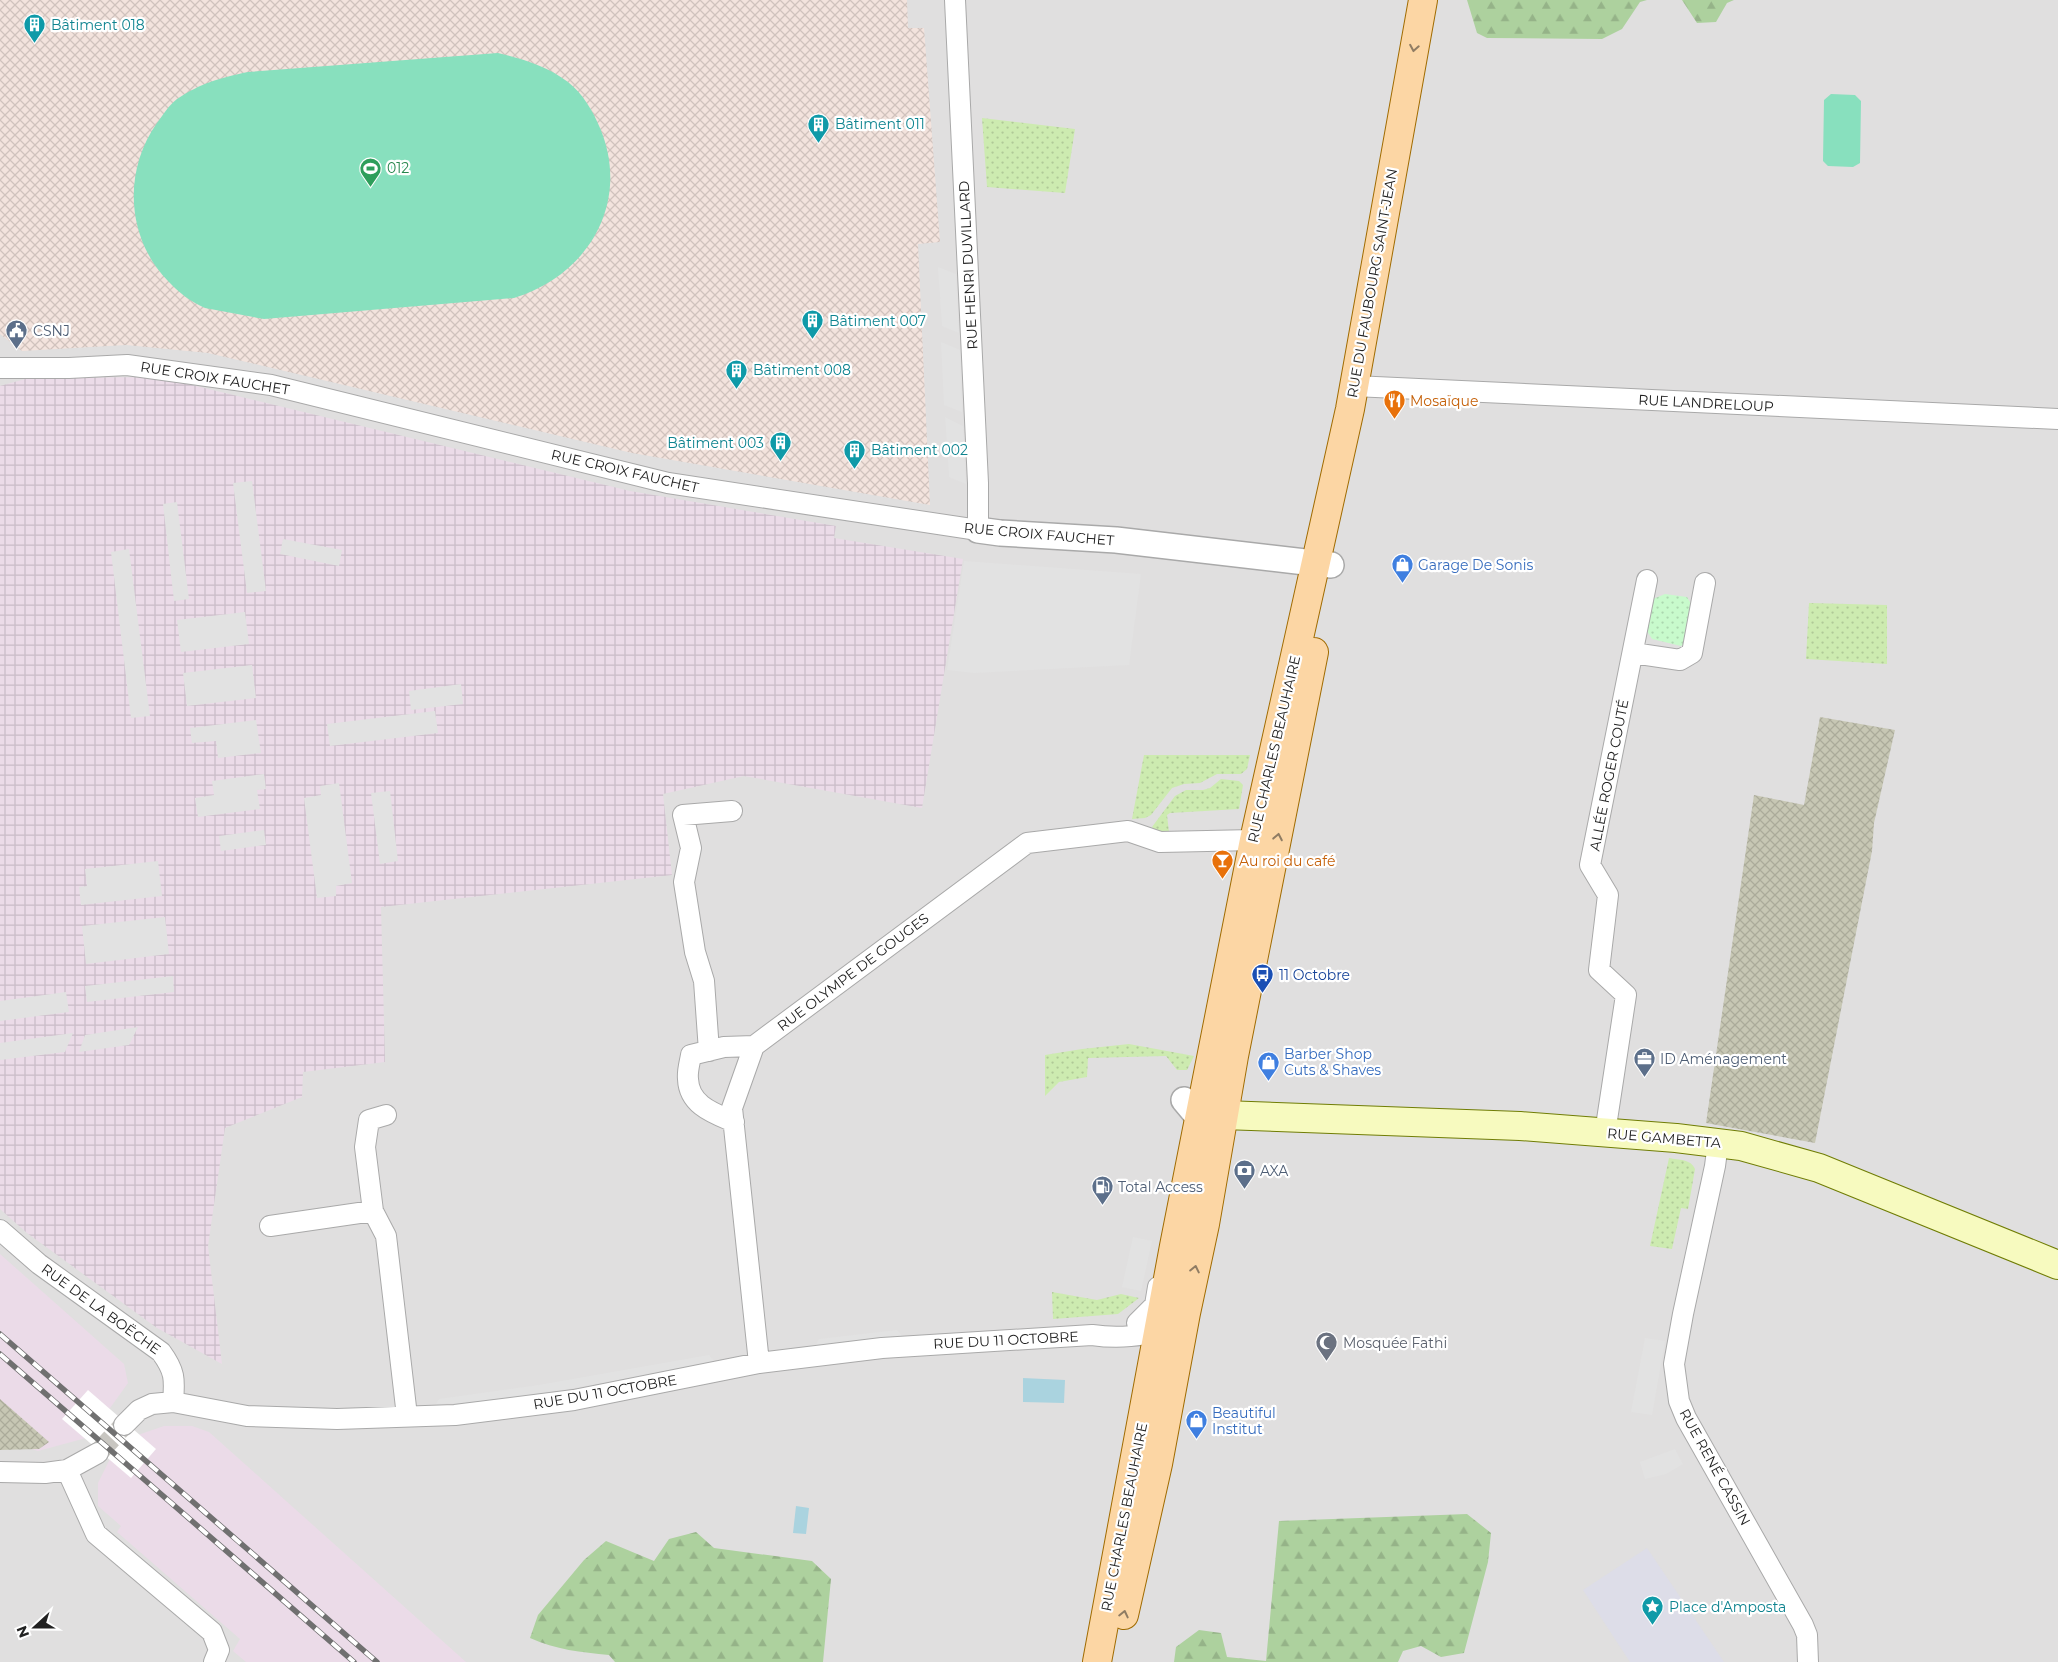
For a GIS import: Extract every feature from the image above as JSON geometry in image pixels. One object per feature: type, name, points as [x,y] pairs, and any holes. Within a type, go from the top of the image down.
[{"type":"main road","name":"RUE DU FAUBOURG SAINT-JEAN","points":[[1311,563],[1354,386],[1424,0]]},
{"type":"main road","name":"RUE CHARLES BEAUHAIRE","points":[[1215,1101],[1254,840],[1308,594],[1311,563]]},
{"type":"main road","points":[[1113,1662],[1158,1467],[1180,1320],[1205,1224],[1199,1188],[1311,563]]},
{"type":"main road","points":[[1215,1101],[1214,1096],[1220,1054],[1255,881],[1254,840]]},
{"type":"main road","name":"RUE GAMBETTA","points":[[1215,1101],[1741,1146],[1819,1168],[2058,1265]]},
{"type":"main road","name":"RUE CHARLES BEAUHAIRE","points":[[1097,1662],[1146,1345],[1174,1246],[1199,1188]]},
{"type":"street","name":"RUE HENRI DUVILLARD","points":[[955,0],[978,483],[978,530]]},
{"type":"street","name":"RUE CROIX FAUCHET","points":[[0,368],[69,368],[127,365],[271,385],[668,483],[1000,533],[1116,540],[1311,563]]},
{"type":"street","name":"RUE LANDRELOUP","points":[[1354,386],[2058,419]]},
{"type":"street","name":"ALLÉE ROGER COUTÉ","points":[[1605,1133],[1626,995],[1599,970],[1608,895],[1590,865],[1647,580]]},
{"type":"street","points":[[1633,653],[1680,660],[1692,653],[1704,583]]},
{"type":"street","points":[[709,1051],[704,981],[695,952],[684,882],[691,848],[684,815],[732,811]]},
{"type":"street","name":"RUE OLYMPE DE GOUGES","points":[[754,1046],[1027,843],[1128,832],[1160,842],[1254,840]]},
{"type":"street","points":[[734,1122],[710,1112],[694,1100],[688,1079],[691,1055],[724,1047],[754,1046],[732,1108],[734,1122],[759,1362]]},
{"type":"street","points":[[386,1115],[370,1120],[365,1147],[373,1211],[386,1236],[407,1416]]},
{"type":"street","name":"RUE RENÉ CASSIN","points":[[1718,1143],[1715,1166],[1681,1322],[1674,1364],[1679,1401],[1686,1418],[1803,1624],[1807,1635],[1808,1662]]},
{"type":"street","points":[[270,1226],[373,1211]]},
{"type":"street","name":"RUE DE LA BOËCHE","points":[[0,1230],[39,1264],[161,1352],[170,1364],[175,1379],[172,1402]]},
{"type":"street","name":"RUE DU 11 OCTOBRE","points":[[124,1425],[139,1410],[152,1404],[172,1402],[247,1416],[337,1419],[455,1415],[574,1400],[759,1362],[882,1348],[1092,1335],[1146,1345],[1180,1320]]},
{"type":"street","points":[[0,1472],[45,1473],[67,1470],[98,1453]]},
{"type":"street","points":[[67,1470],[96,1534],[212,1632],[218,1650],[214,1662]]},
{"type":"shaded area","points":[[0,0],[2058,0],[2058,1662],[0,1662]]},
{"type":"shaded area","points":[[0,0],[907,0],[908,28],[924,28],[940,242],[918,244],[930,505],[632,453],[208,353],[126,345],[22,351],[0,334]]},
{"type":"shaded area","points":[[938,267],[956,274],[959,333],[942,326]]},
{"type":"shaded area","points":[[941,342],[960,350],[962,412],[944,405]]},
{"type":"shaded area","points":[[159,377],[630,491],[836,526],[834,538],[963,559],[922,808],[744,776],[663,794],[672,875],[381,907],[385,1062],[303,1072],[302,1097],[225,1128],[208,1246],[222,1364],[157,1328],[27,1233],[0,1209],[0,386],[29,378]]},
{"type":"shaded area","points":[[945,417],[963,426],[966,484],[949,477]]},
{"type":"shaded area","points":[[252,481],[266,591],[247,593],[233,483]]},
{"type":"shaded area","points":[[177,502],[189,599],[174,601],[163,504]]},
{"type":"shaded area","points":[[283,539],[342,550],[339,566],[280,554]]},
{"type":"shaded area","points":[[129,549],[150,716],[131,718],[111,552]]},
{"type":"shaded area","points":[[964,561],[1141,574],[1129,665],[974,673],[947,670]]},
{"type":"shaded area","points":[[245,612],[249,644],[181,652],[177,620]]},
{"type":"shaded area","points":[[252,665],[256,698],[187,706],[183,673]]},
{"type":"shaded area","points":[[461,684],[463,704],[411,710],[409,691]]},
{"type":"shaded area","points":[[435,711],[438,733],[330,746],[327,724]]},
{"type":"shaded area","points":[[1820,717],[1895,730],[1874,823],[1872,851],[1815,1143],[1706,1123],[1754,795],[1804,805]]},
{"type":"shaded area","points":[[256,720],[261,753],[218,758],[216,741],[192,743],[190,728]]},
{"type":"shaded area","points":[[264,774],[266,789],[257,790],[260,809],[198,817],[195,798],[214,795],[212,781]]},
{"type":"shaded area","points":[[339,783],[352,883],[336,886],[336,896],[317,898],[304,798],[321,795],[320,786]]},
{"type":"shaded area","points":[[390,791],[398,861],[380,864],[371,793]]},
{"type":"shaded area","points":[[264,830],[266,845],[221,851],[219,836]]},
{"type":"shaded area","points":[[158,861],[162,896],[81,905],[79,887],[87,886],[85,869]]},
{"type":"shaded area","points":[[165,917],[169,954],[86,964],[82,926]]},
{"type":"shaded area","points":[[173,976],[174,992],[87,1002],[85,986]]},
{"type":"shaded area","points":[[66,992],[69,1012],[0,1021],[0,1001]]},
{"type":"shaded area","points":[[138,1027],[129,1045],[79,1052],[85,1035]]},
{"type":"shaded area","points":[[73,1033],[65,1052],[0,1060],[0,1043]]},
{"type":"shaded area","points":[[1133,1237],[1152,1241],[1141,1291],[1122,1287]]},
{"type":"shaded area","points":[[0,1254],[124,1364],[128,1383],[105,1415],[132,1437],[164,1426],[192,1426],[209,1432],[466,1662],[246,1662],[233,1651],[240,1639],[117,1532],[121,1526],[98,1506],[98,1483],[110,1459],[86,1438],[38,1451],[11,1443],[0,1433]]},
{"type":"shaded area","points":[[897,1330],[904,1338],[815,1347],[819,1339]]},
{"type":"shaded area","points":[[1645,1338],[1665,1341],[1652,1415],[1631,1412]]},
{"type":"shaded area","points":[[709,1355],[715,1362],[489,1402],[436,1404],[439,1399],[539,1385]]},
{"type":"shaded area","points":[[0,1399],[49,1442],[39,1449],[0,1450]]},
{"type":"shaded area","points":[[1675,1449],[1683,1464],[1666,1474],[1645,1479],[1640,1462]]},
{"type":"shaded area","name":"Place d'Amposta","points":[[1647,1548],[1724,1662],[1630,1662],[1583,1590]]},
{"type":"green space","points":[[1467,0],[1647,0],[1640,2],[1622,29],[1602,39],[1487,38],[1477,33]]},
{"type":"green space","points":[[1682,0],[1734,0],[1727,3],[1716,22],[1697,23]]},
{"type":"green space","name":"012","points":[[498,53],[543,67],[568,82],[583,97],[594,115],[608,156],[610,183],[606,208],[597,232],[582,254],[563,272],[540,287],[514,298],[264,319],[200,306],[176,289],[154,264],[144,245],[137,225],[134,183],[138,162],[146,142],[169,107],[186,93],[228,76],[248,72]]},
{"type":"green space","points":[[1831,94],[1855,95],[1861,101],[1860,163],[1853,167],[1828,166],[1823,161],[1824,100]]},
{"type":"green space","points":[[982,118],[1075,129],[1065,193],[987,187]]},
{"type":"green space","points":[[1665,594],[1687,597],[1693,607],[1685,643],[1681,646],[1652,639],[1647,631],[1653,599]]},
{"type":"green space","points":[[1809,603],[1887,605],[1887,664],[1806,659]]},
{"type":"green space","points":[[1144,755],[1250,755],[1247,769],[1241,774],[1217,774],[1200,783],[1184,784],[1172,788],[1151,815],[1145,818],[1132,819]]},
{"type":"green space","points":[[1221,779],[1239,781],[1243,785],[1239,809],[1170,813],[1167,815],[1169,832],[1160,835],[1152,827],[1175,796],[1186,790],[1210,788]]},
{"type":"green space","points":[[1129,1044],[1194,1056],[1187,1070],[1177,1070],[1166,1056],[1088,1058],[1087,1077],[1059,1082],[1045,1096],[1045,1055]]},
{"type":"green space","points":[[1669,1158],[1691,1163],[1695,1169],[1688,1209],[1681,1208],[1672,1249],[1650,1246]]},
{"type":"green space","points":[[1052,1292],[1097,1300],[1121,1294],[1139,1298],[1118,1314],[1053,1319]]},
{"type":"green space","points":[[1467,1514],[1491,1533],[1488,1562],[1464,1653],[1441,1657],[1421,1646],[1403,1651],[1398,1662],[1174,1662],[1176,1647],[1199,1630],[1221,1633],[1227,1657],[1266,1661],[1279,1521]]},
{"type":"green space","points":[[696,1532],[714,1548],[812,1561],[831,1579],[823,1662],[615,1662],[609,1655],[559,1648],[530,1638],[538,1615],[584,1560],[606,1541],[654,1561],[669,1539]]},
{"type":"water","points":[[1023,1378],[1065,1380],[1064,1403],[1023,1402]]},
{"type":"water","points":[[796,1506],[809,1508],[806,1534],[793,1533]]},
{"type":"pier","points":[[88,1390],[156,1449],[131,1478],[62,1419]]},
{"type":"tunnel","points":[[98,1453],[124,1425]]},
{"type":"railway","points":[[0,1334],[377,1662]]},
{"type":"railway","points":[[0,1354],[354,1662]]},
{"type":"place","name":"Bâtiment 018","points":[[35,44]]},
{"type":"place","name":"Bâtiment 011","points":[[819,143]]},
{"type":"place","name":"012","points":[[371,187]]},
{"type":"place","name":"Bâtiment 007","points":[[813,340]]},
{"type":"place","name":"CSNJ","points":[[17,350]]},
{"type":"place","name":"Bâtiment 008","points":[[737,389]]},
{"type":"place","name":"Mosaïque","points":[[1394,420]]},
{"type":"place","name":"Bâtiment 003","points":[[780,462]]},
{"type":"place","name":"Bâtiment 002","points":[[855,469]]},
{"type":"place","name":"Garage De Sonis","points":[[1402,584]]},
{"type":"place","name":"Au roi du café","points":[[1223,880]]},
{"type":"place","name":"11 Octobre","points":[[1263,994]]},
{"type":"place","name":"ID Aménagement","points":[[1644,1078]]},
{"type":"place","name":"Barber Shop Cuts & Shaves","points":[[1268,1081]]},
{"type":"place","name":"AXA","points":[[1244,1190]]},
{"type":"place","name":"Total Access","points":[[1102,1206]]},
{"type":"place","name":"Mosquée Fathi","points":[[1327,1362]]},
{"type":"place","name":"Beautiful Institut","points":[[1196,1440]]},
{"type":"place","name":"Place d'Amposta","points":[[1653,1626]]}]
